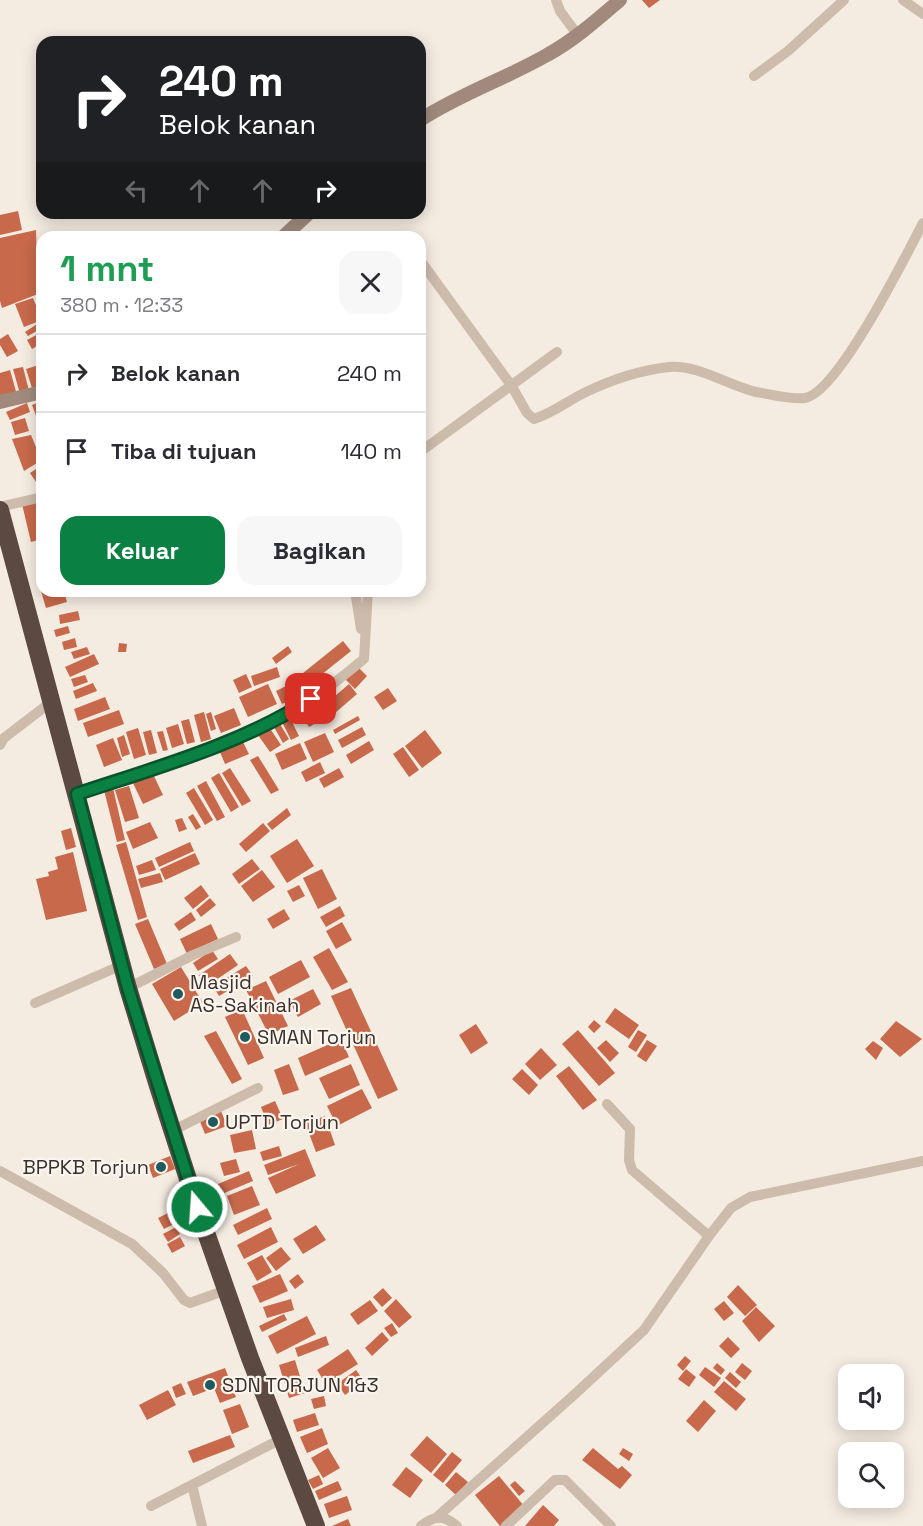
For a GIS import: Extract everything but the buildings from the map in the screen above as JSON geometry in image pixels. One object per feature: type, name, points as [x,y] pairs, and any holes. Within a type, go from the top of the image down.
[{"type":"highway","points":[[0,509],[128,988],[172,1131],[250,1358],[316,1526]]},
{"type":"street","points":[[556,0],[560,11],[577,34]]},
{"type":"street","points":[[426,116],[456,98],[546,56],[620,0]]},
{"type":"street","points":[[754,76],[788,51],[844,0]]},
{"type":"street","points":[[903,0],[923,14]]},
{"type":"street","points":[[290,231],[302,219]]},
{"type":"street","points":[[426,268],[511,385],[527,413],[534,419],[589,390],[642,372],[671,367],[698,371],[754,391],[806,398],[822,388],[845,361],[921,231]]},
{"type":"street","points":[[426,448],[557,352]]},
{"type":"street","points":[[0,402],[36,393]]},
{"type":"street","points":[[0,509],[36,499]]},
{"type":"street","points":[[356,597],[364,659]]},
{"type":"street","points":[[77,794],[165,765],[265,725],[327,689],[364,659],[368,597]]},
{"type":"street","points":[[0,745],[4,738],[51,702]]},
{"type":"street","points":[[128,988],[193,955],[236,937]]},
{"type":"street","points":[[35,1003],[122,965]]},
{"type":"street","points":[[172,1131],[258,1088]]},
{"type":"street","points":[[607,1104],[630,1130],[629,1161],[632,1170],[709,1236]]},
{"type":"street","points":[[437,1517],[576,1394],[644,1330],[731,1208],[750,1197],[923,1161]]},
{"type":"street","points":[[0,1171],[132,1244],[163,1273],[184,1300],[190,1303],[226,1290]]},
{"type":"street","points":[[151,1506],[282,1438]]},
{"type":"street","points":[[506,1526],[555,1480],[560,1479],[565,1480],[611,1526]]},
{"type":"street","points":[[192,1485],[202,1526]]},
{"type":"street","points":[[422,1526],[431,1518],[437,1517],[444,1517],[457,1526]]},
{"type":"place","name":"Masjid AS-Sakinah","points":[[178,994]]},
{"type":"place","name":"SMAN Torjun","points":[[245,1037]]},
{"type":"place","name":"UPTD Torjun","points":[[213,1122]]},
{"type":"place","name":"BPPKB Torjun","points":[[161,1167]]},
{"type":"place","name":"SDN TORJUN 1&3","points":[[210,1385]]},
{"type":"route","points":[[197,1207],[128,988],[77,794],[165,765],[226,741],[265,725],[311,699]]}]
